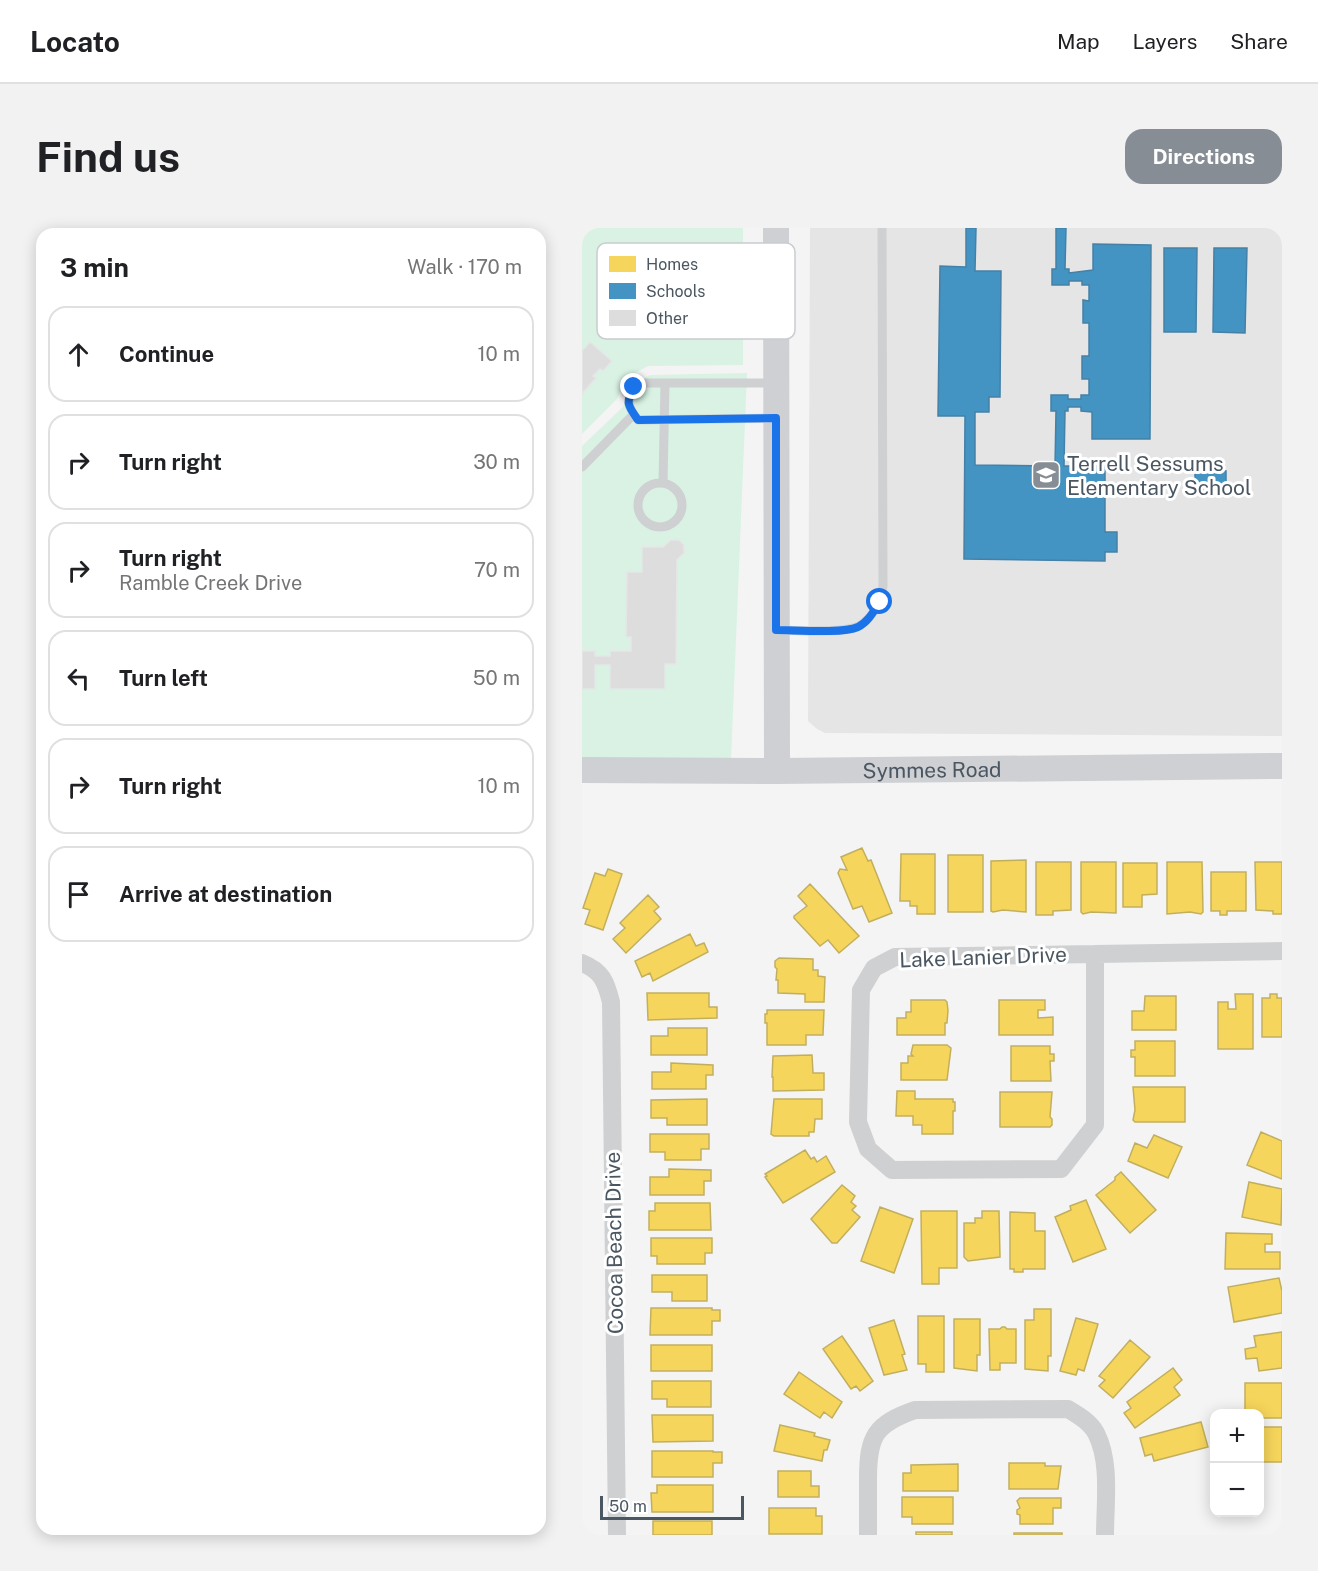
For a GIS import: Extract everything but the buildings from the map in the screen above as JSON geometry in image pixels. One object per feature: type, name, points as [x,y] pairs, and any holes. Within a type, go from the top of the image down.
[{"type":"street","points":[[776,228],[776,243]]},
{"type":"street","points":[[777,339],[777,771]]},
{"type":"street","name":"Symmes Road","points":[[582,770],[777,771],[1282,766]]},
{"type":"street","name":"Lake Lanier Drive","points":[[1095,954],[1095,1125],[1061,1169],[892,1170],[868,1149],[858,1122],[861,990],[874,968],[895,957],[1282,951]]},
{"type":"street","name":"Cocoa Beach Drive","points":[[582,963],[591,967],[606,981],[611,1002],[617,1535]]},
{"type":"street","points":[[868,1535],[870,1443],[881,1428],[896,1416],[915,1410],[1068,1409],[1085,1420],[1096,1432],[1105,1476],[1105,1535]]},
{"type":"lane","points":[[776,630],[838,630],[858,627],[872,615],[880,602],[883,586],[882,228]]},
{"type":"lane","points":[[776,418],[638,420],[629,408],[628,398],[634,387],[646,383],[777,383]]},
{"type":"lane","points":[[663,483],[665,383]]},
{"type":"lane","points":[[582,467],[634,414]]},
{"type":"lane","points":[[663,483],[678,493],[682,507],[676,520],[670,525],[656,527],[649,525],[639,514],[638,499],[652,484],[663,483]]},
{"type":"shaded area","name":"Terrell Sessums Elementary School","points":[[810,228],[1282,228],[1282,736],[825,733],[808,721]]},
{"type":"green space","points":[[582,228],[743,228],[743,243],[597,243],[597,339],[743,339],[743,365],[648,366],[626,378],[617,399],[582,434]]},
{"type":"green space","points":[[747,373],[731,760],[582,759],[582,446],[623,407],[632,385],[650,375]]},
{"type":"place","name":"Terrell Sessums Elementary School","points":[[1046,475]]},
{"type":"route","points":[[634,387],[628,398],[629,408],[638,420],[776,418],[776,630],[838,630],[858,627],[872,615],[880,602]]}]
